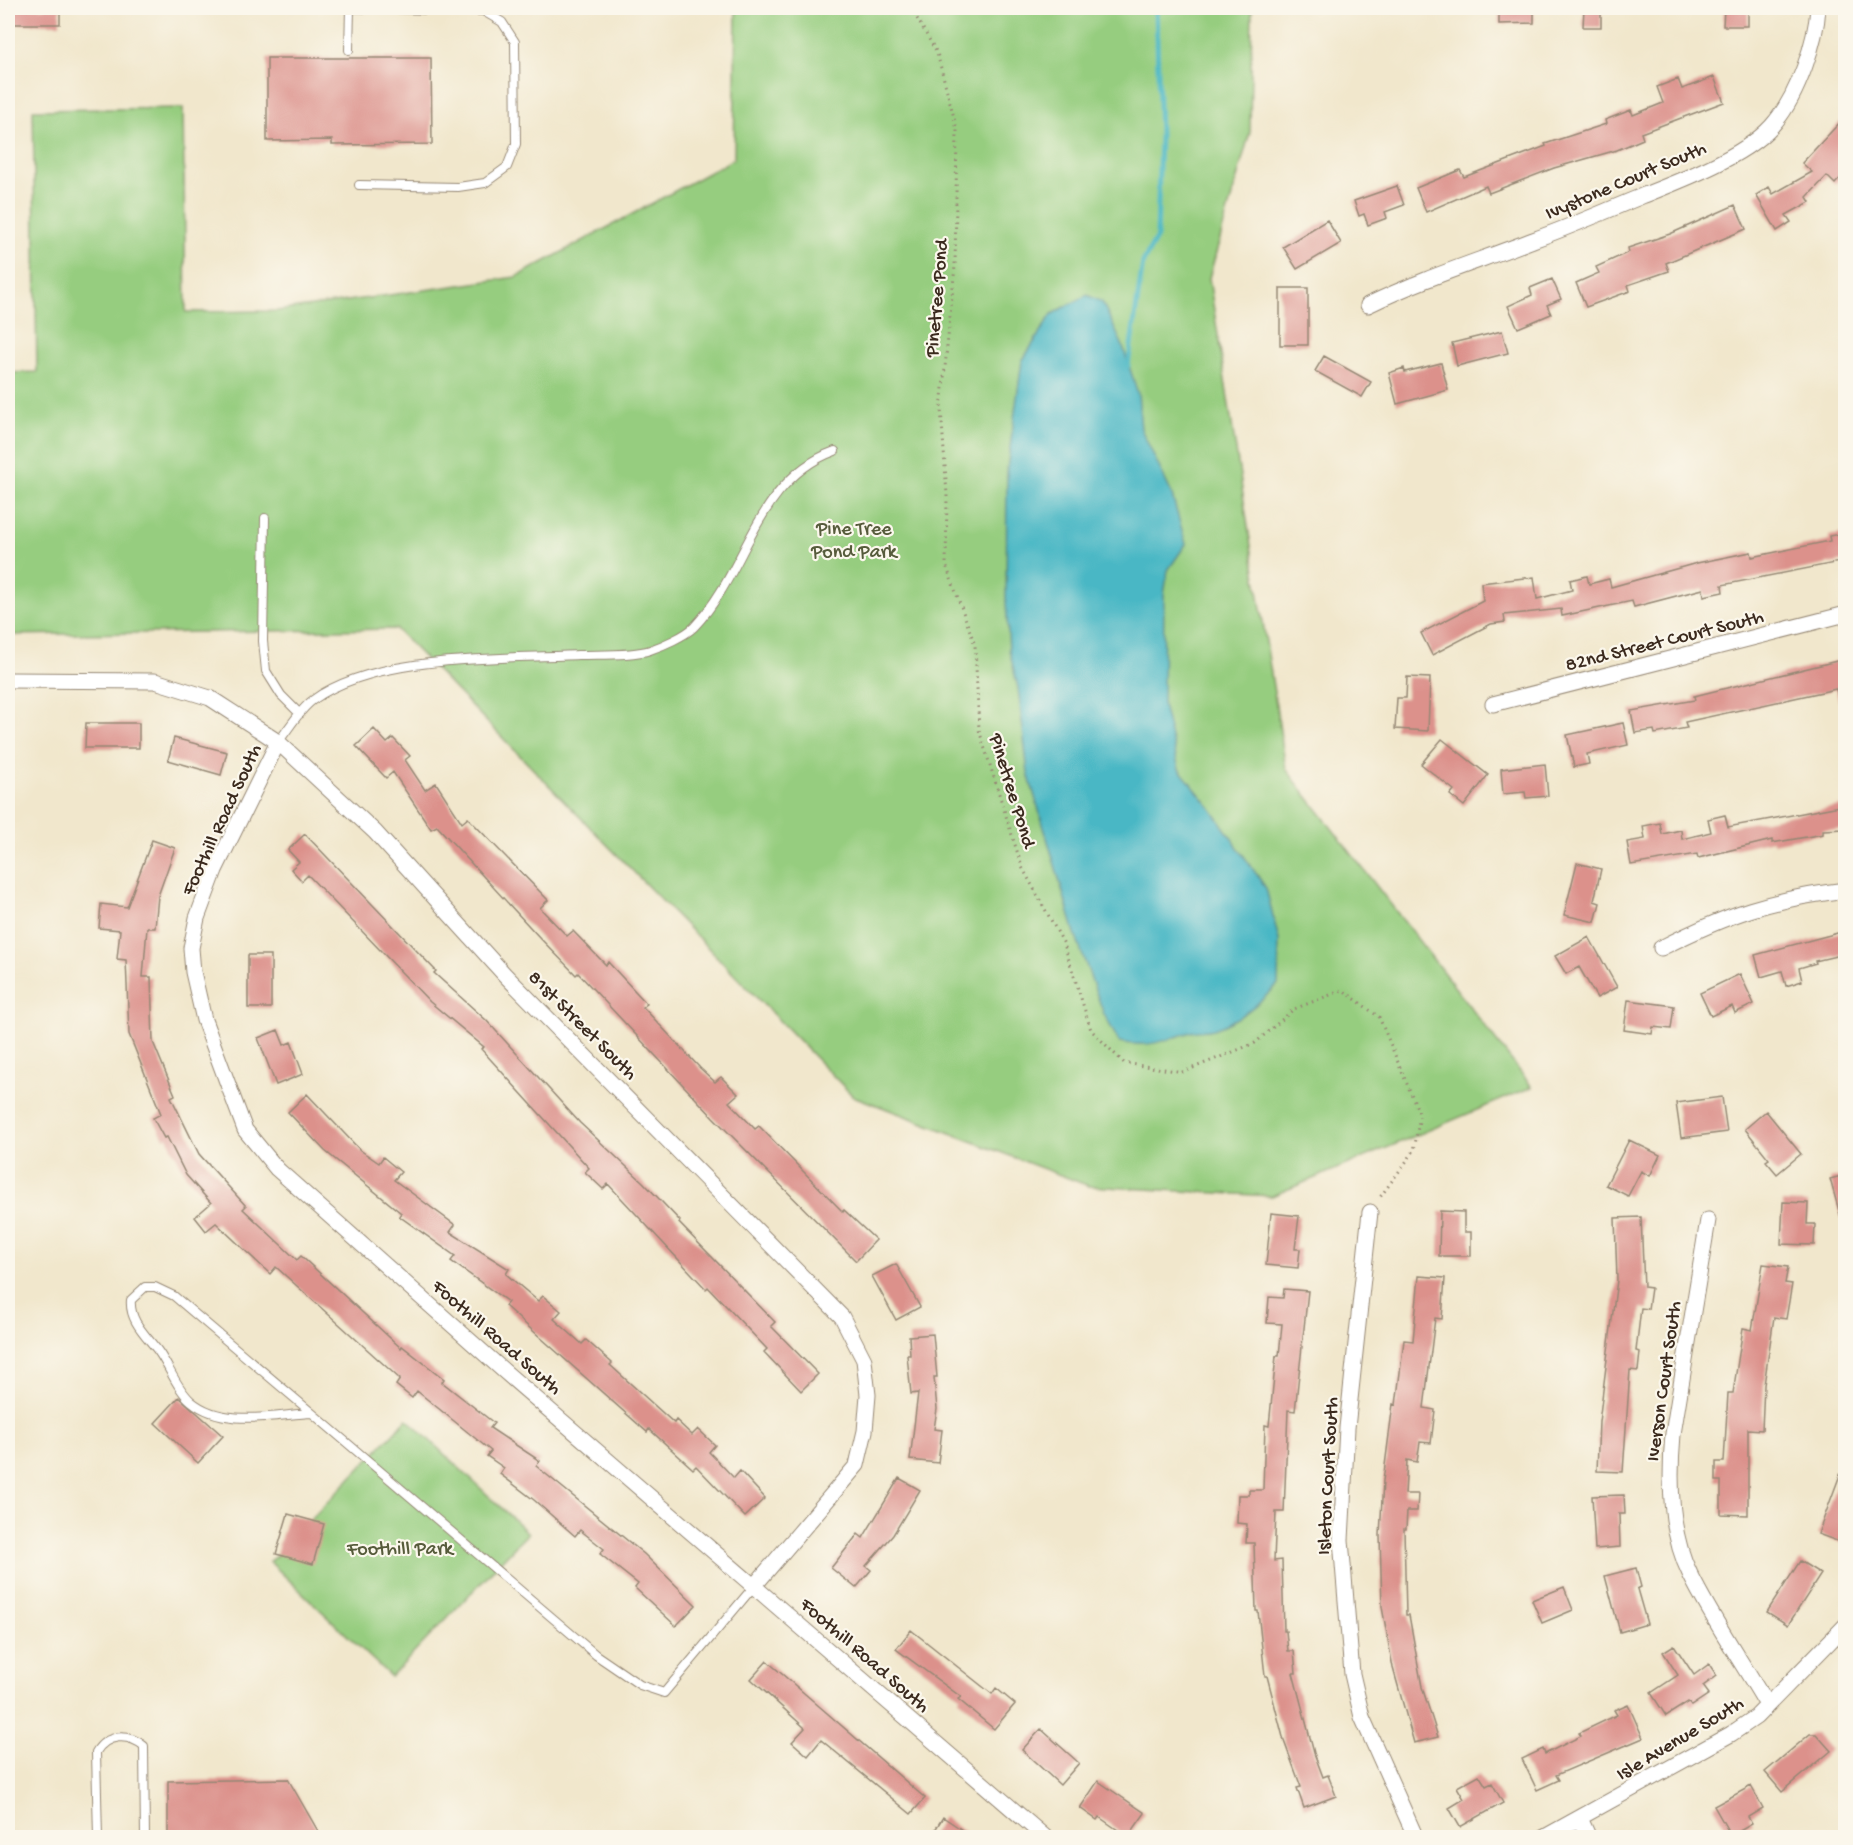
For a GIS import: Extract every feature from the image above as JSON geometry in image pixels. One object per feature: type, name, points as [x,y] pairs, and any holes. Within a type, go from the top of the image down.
[{"type":"street","name":"Ivystone Court South","points":[[1368,305],[1419,280],[1534,240],[1702,172],[1749,144],[1776,122],[1794,90],[1813,43],[1818,8]]},
{"type":"street","name":"82nd Street Court South","points":[[1493,704],[1845,614]]},
{"type":"street","name":"81st Street South","points":[[8,680],[155,681],[210,698],[278,742],[375,832],[505,975],[842,1317],[858,1344],[864,1360],[868,1395],[865,1431],[857,1465],[755,1585]]},
{"type":"street","name":"Foothill Road South","points":[[278,742],[215,870],[197,918],[192,948],[193,972],[204,1020],[245,1130],[286,1177],[504,1371],[1046,1838]]},
{"type":"street","points":[[1661,948],[1706,925],[1756,906],[1796,896],[1845,890]]},
{"type":"street","name":"Isleton Court South","points":[[1370,1212],[1347,1428],[1341,1540],[1352,1674],[1362,1717],[1416,1838]]},
{"type":"street","name":"Iverson Court South","points":[[1708,1220],[1672,1434],[1670,1466],[1675,1524],[1689,1572],[1767,1705]]},
{"type":"street","name":"Isle Avenue South","points":[[1543,1838],[1731,1734],[1767,1705],[1845,1625]]},
{"type":"street","points":[[1580,1818],[1588,1838]]},
{"type":"lane","points":[[349,50],[350,8],[483,11],[502,22],[515,42],[516,144],[507,167],[485,183],[458,188],[359,185]]},
{"type":"lane","points":[[278,742],[311,701],[365,675],[435,663],[648,651],[693,629],[717,596],[775,495],[795,472],[816,458],[836,451]]},
{"type":"lane","points":[[265,518],[263,641],[266,671],[280,695],[300,714]]},
{"type":"lane","points":[[312,1413],[243,1418],[222,1416],[205,1410],[189,1400],[132,1317],[131,1300],[145,1287],[155,1287],[174,1296],[312,1413],[596,1655],[640,1685],[664,1693],[755,1585]]},
{"type":"lane","points":[[98,1838],[96,1752],[102,1742],[113,1737],[134,1738],[144,1746],[145,1838]]},
{"type":"path","name":"Pinetree Pond","points":[[910,8],[937,53],[957,129],[955,266],[941,408],[947,495],[946,565],[975,645],[979,729],[1022,867],[1064,944],[1091,1030],[1124,1063],[1183,1072],[1255,1043],[1294,1009],[1343,990],[1379,1017],[1419,1115],[1414,1151],[1370,1212]]},
{"type":"green space","name":"Pine Tree Pond Park","points":[[736,8],[1252,8],[1250,132],[1209,278],[1286,769],[1532,1087],[1272,1196],[1089,1186],[853,1096],[396,629],[8,635],[8,373],[37,372],[33,110],[183,108],[186,312],[277,311],[516,277],[734,159]]},
{"type":"green space","name":"Foothill Park","points":[[407,1419],[528,1533],[391,1677],[270,1562]]},
{"type":"water","points":[[1087,295],[1102,302],[1122,344],[1138,394],[1141,429],[1171,492],[1186,544],[1168,570],[1164,594],[1163,705],[1179,769],[1210,807],[1266,888],[1279,940],[1278,984],[1257,1004],[1232,1021],[1214,1029],[1194,1031],[1148,1044],[1119,1042],[1104,1014],[1076,937],[1028,773],[1018,688],[1009,650],[1006,602],[1007,469],[1022,361],[1052,314]]},
{"type":"building","points":[[14,8],[60,8],[60,24],[14,24]]},
{"type":"building","points":[[1499,8],[1534,8],[1534,23],[1499,24]]},
{"type":"building","points":[[1584,8],[1601,8],[1601,27],[1583,27]]},
{"type":"building","points":[[1724,8],[1748,8],[1748,26],[1723,26]]},
{"type":"building","points":[[267,58],[431,58],[432,144],[332,145],[332,140],[267,141]]},
{"type":"building","points":[[1714,77],[1724,102],[1641,133],[1643,139],[1617,150],[1554,168],[1489,193],[1486,186],[1426,212],[1416,188],[1460,170],[1464,177],[1546,146],[1545,144],[1606,124],[1605,120],[1631,110],[1633,115],[1663,103],[1657,87],[1678,79],[1682,89]]},
{"type":"building","points":[[1845,117],[1845,173],[1835,184],[1827,176],[1807,197],[1810,202],[1786,215],[1791,222],[1777,231],[1756,195],[1769,187],[1773,194],[1812,172],[1802,163]]},
{"type":"building","points":[[1397,186],[1404,205],[1385,212],[1387,218],[1368,225],[1364,214],[1359,216],[1354,201]]},
{"type":"building","points":[[1735,205],[1746,229],[1666,263],[1669,271],[1628,285],[1630,291],[1586,307],[1576,283],[1599,273],[1596,267],[1629,252],[1628,248],[1670,234]]},
{"type":"building","points":[[1327,220],[1341,243],[1297,269],[1283,247]]},
{"type":"building","points":[[1552,279],[1561,299],[1547,305],[1551,314],[1518,328],[1508,306],[1532,295],[1530,288]]},
{"type":"building","points":[[1280,288],[1308,288],[1308,345],[1280,345]]},
{"type":"building","points":[[1502,331],[1508,353],[1457,366],[1452,343]]},
{"type":"building","points":[[1324,356],[1371,382],[1362,397],[1315,371]]},
{"type":"building","points":[[1441,363],[1448,390],[1397,404],[1389,373],[1404,368],[1405,372]]},
{"type":"building","points":[[1845,533],[1845,561],[1722,585],[1723,592],[1704,596],[1703,589],[1634,607],[1632,601],[1562,616],[1561,609],[1504,615],[1505,622],[1491,624],[1432,655],[1421,633],[1483,601],[1481,583],[1534,577],[1537,599],[1572,590],[1570,580],[1587,576],[1589,584],[1609,579],[1611,587],[1697,563],[1751,552],[1752,557],[1830,541],[1829,536]]},
{"type":"building","points":[[1845,659],[1845,701],[1839,702],[1836,689],[1685,722],[1687,728],[1655,734],[1654,730],[1635,733],[1631,711],[1695,700],[1694,696]]},
{"type":"building","points":[[1407,677],[1430,678],[1428,731],[1395,729],[1397,698],[1406,698]]},
{"type":"building","points":[[86,723],[139,723],[139,748],[85,748]]},
{"type":"building","points":[[1623,723],[1628,745],[1587,754],[1589,764],[1574,767],[1567,735]]},
{"type":"building","points":[[374,729],[387,743],[393,738],[410,756],[405,760],[425,790],[436,783],[462,823],[468,818],[548,900],[540,908],[567,936],[573,931],[606,965],[608,962],[647,1004],[643,1007],[700,1068],[715,1082],[721,1077],[738,1094],[729,1102],[755,1129],[759,1126],[843,1212],[844,1210],[876,1240],[856,1261],[713,1117],[578,973],[576,975],[540,938],[437,826],[431,829],[393,772],[386,778],[356,746]]},
{"type":"building","points":[[174,738],[227,752],[221,775],[168,760]]},
{"type":"building","points":[[1442,739],[1488,775],[1464,806],[1450,795],[1454,790],[1421,764]]},
{"type":"building","points":[[1545,764],[1548,796],[1526,798],[1525,792],[1503,794],[1501,769]]},
{"type":"building","points":[[1845,805],[1845,829],[1823,830],[1823,834],[1772,843],[1772,840],[1698,858],[1697,854],[1631,865],[1627,842],[1645,839],[1643,826],[1660,823],[1662,834],[1681,830],[1682,839],[1711,832],[1708,819],[1725,815],[1728,827]]},
{"type":"building","points":[[305,834],[436,971],[434,973],[486,1020],[580,1123],[643,1182],[680,1221],[679,1223],[775,1322],[771,1326],[818,1374],[801,1391],[764,1352],[767,1349],[708,1287],[706,1289],[608,1184],[603,1189],[585,1172],[589,1168],[481,1049],[484,1047],[430,1002],[308,875],[302,881],[291,869],[299,862],[288,850]]},
{"type":"building","points":[[152,840],[175,848],[158,896],[155,928],[147,928],[143,977],[151,977],[153,1042],[175,1095],[171,1097],[199,1154],[246,1206],[243,1209],[297,1260],[301,1256],[401,1348],[402,1346],[444,1379],[442,1382],[494,1423],[490,1428],[540,1461],[536,1466],[644,1554],[696,1605],[676,1626],[635,1588],[638,1584],[600,1554],[604,1549],[580,1530],[575,1536],[500,1474],[504,1468],[487,1456],[491,1451],[417,1391],[412,1398],[396,1385],[400,1379],[276,1267],[270,1274],[216,1223],[206,1231],[195,1217],[211,1203],[186,1175],[167,1137],[164,1138],[153,1118],[161,1114],[129,1034],[126,960],[117,959],[120,930],[99,928],[101,904],[127,907]]},
{"type":"building","points":[[1577,863],[1601,869],[1594,901],[1600,903],[1595,922],[1564,915]]},
{"type":"building","points":[[1845,931],[1845,954],[1815,961],[1816,963],[1799,968],[1802,981],[1786,986],[1782,971],[1761,977],[1755,955]]},
{"type":"building","points":[[1589,937],[1617,987],[1597,998],[1579,967],[1566,974],[1555,956]]},
{"type":"building","points":[[248,955],[271,955],[271,1008],[248,1008]]},
{"type":"building","points":[[1740,974],[1754,1004],[1735,1013],[1732,1006],[1711,1016],[1700,993]]},
{"type":"building","points":[[1628,1000],[1674,1006],[1671,1029],[1653,1027],[1652,1034],[1624,1030]]},
{"type":"building","points":[[278,1030],[284,1045],[291,1042],[303,1074],[276,1085],[258,1038]]},
{"type":"building","points":[[307,1094],[360,1150],[379,1163],[383,1157],[401,1172],[394,1180],[455,1225],[450,1232],[509,1269],[506,1274],[538,1301],[543,1296],[561,1311],[554,1319],[582,1344],[586,1340],[674,1423],[676,1420],[692,1435],[698,1429],[715,1445],[709,1452],[734,1478],[740,1471],[765,1498],[745,1517],[696,1466],[693,1469],[649,1429],[647,1432],[505,1306],[508,1302],[451,1261],[455,1256],[399,1216],[401,1213],[325,1151],[288,1112]]},
{"type":"building","points":[[1722,1097],[1727,1132],[1681,1138],[1676,1103]]},
{"type":"building","points":[[1766,1111],[1801,1154],[1777,1174],[1766,1161],[1769,1159],[1745,1129]]},
{"type":"building","points":[[1629,1140],[1660,1155],[1650,1176],[1641,1171],[1628,1196],[1606,1185]]},
{"type":"building","points":[[1845,1175],[1845,1218],[1841,1218],[1830,1179]]},
{"type":"building","points":[[1783,1202],[1808,1203],[1807,1224],[1815,1224],[1814,1245],[1781,1244]]},
{"type":"building","points":[[1440,1211],[1464,1212],[1464,1232],[1471,1232],[1471,1256],[1439,1256]]},
{"type":"building","points":[[1271,1213],[1299,1216],[1295,1249],[1300,1249],[1298,1268],[1266,1265]]},
{"type":"building","points":[[1641,1217],[1644,1287],[1651,1288],[1648,1309],[1641,1308],[1636,1351],[1640,1352],[1638,1371],[1630,1370],[1623,1472],[1597,1471],[1599,1422],[1617,1280],[1615,1218]]},
{"type":"building","points":[[896,1264],[920,1307],[896,1320],[872,1276]]},
{"type":"building","points":[[1763,1264],[1788,1267],[1785,1283],[1792,1284],[1786,1319],[1774,1317],[1764,1385],[1762,1430],[1748,1429],[1748,1515],[1721,1514],[1721,1481],[1716,1481],[1716,1462],[1724,1462],[1728,1393],[1733,1393],[1743,1328],[1752,1330]]},
{"type":"building","points":[[1419,1276],[1445,1278],[1442,1319],[1435,1318],[1424,1408],[1435,1410],[1431,1443],[1420,1442],[1417,1462],[1407,1460],[1405,1494],[1418,1494],[1417,1511],[1407,1511],[1406,1529],[1404,1529],[1406,1615],[1409,1615],[1422,1687],[1438,1737],[1414,1743],[1393,1668],[1382,1607],[1380,1535],[1383,1481],[1393,1404],[1396,1405],[1404,1340],[1413,1341]]},
{"type":"building","points":[[1284,1289],[1308,1291],[1295,1411],[1288,1410],[1284,1512],[1276,1512],[1274,1561],[1282,1560],[1284,1631],[1286,1631],[1288,1651],[1294,1651],[1296,1673],[1293,1673],[1314,1753],[1323,1777],[1328,1775],[1336,1796],[1304,1808],[1297,1788],[1301,1787],[1284,1741],[1267,1676],[1265,1676],[1258,1611],[1256,1611],[1254,1543],[1246,1543],[1247,1524],[1237,1523],[1238,1495],[1249,1495],[1249,1490],[1263,1490],[1265,1425],[1269,1426],[1276,1356],[1279,1356],[1282,1324],[1267,1323],[1269,1297],[1283,1298]]},
{"type":"building","points":[[933,1334],[937,1377],[934,1377],[937,1409],[934,1429],[942,1430],[938,1463],[910,1460],[918,1393],[911,1394],[907,1355],[910,1355],[909,1336]]},
{"type":"building","points":[[179,1397],[223,1436],[198,1463],[155,1423]]},
{"type":"building","points":[[1845,1465],[1845,1544],[1818,1534]]},
{"type":"building","points":[[899,1478],[920,1490],[893,1535],[866,1566],[871,1570],[856,1588],[831,1568],[858,1534],[863,1538]]},
{"type":"building","points":[[1624,1495],[1625,1514],[1619,1514],[1620,1547],[1595,1549],[1592,1496]]},
{"type":"building","points":[[288,1514],[324,1524],[313,1564],[276,1554]]},
{"type":"building","points":[[1800,1561],[1821,1574],[1788,1625],[1767,1612]]},
{"type":"building","points":[[1636,1568],[1641,1587],[1637,1589],[1647,1624],[1620,1632],[1605,1576]]},
{"type":"building","points":[[1564,1587],[1573,1610],[1542,1623],[1532,1600]]},
{"type":"building","points":[[911,1630],[992,1694],[996,1688],[1015,1704],[994,1729],[958,1699],[961,1697],[896,1649]]},
{"type":"building","points":[[1674,1645],[1694,1675],[1709,1664],[1717,1676],[1703,1686],[1709,1694],[1691,1706],[1688,1702],[1666,1716],[1651,1693],[1678,1675],[1663,1652]]},
{"type":"building","points":[[767,1661],[925,1798],[911,1814],[821,1740],[808,1756],[792,1742],[805,1728],[751,1679]]},
{"type":"building","points":[[1628,1704],[1643,1738],[1556,1775],[1559,1780],[1537,1790],[1522,1759],[1543,1749],[1545,1754],[1581,1736],[1579,1733],[1617,1715],[1614,1710]]},
{"type":"building","points":[[1041,1729],[1079,1763],[1060,1785],[1022,1750]]},
{"type":"building","points":[[1810,1734],[1816,1734],[1831,1751],[1782,1792],[1765,1772]]},
{"type":"building","points":[[1479,1775],[1486,1786],[1492,1783],[1503,1803],[1460,1827],[1449,1808],[1464,1799],[1457,1787]]},
{"type":"building","points":[[288,1779],[322,1838],[168,1838],[168,1781]]},
{"type":"building","points":[[1098,1781],[1145,1813],[1128,1837],[1099,1817],[1097,1820],[1080,1808]]},
{"type":"building","points":[[1751,1786],[1763,1808],[1748,1817],[1752,1824],[1731,1836],[1714,1806]]},
{"type":"building","points":[[943,1817],[974,1838],[930,1838]]},
{"type":"waterway","points":[[1128,366],[1143,262],[1157,237],[1160,135],[1156,8]]}]
